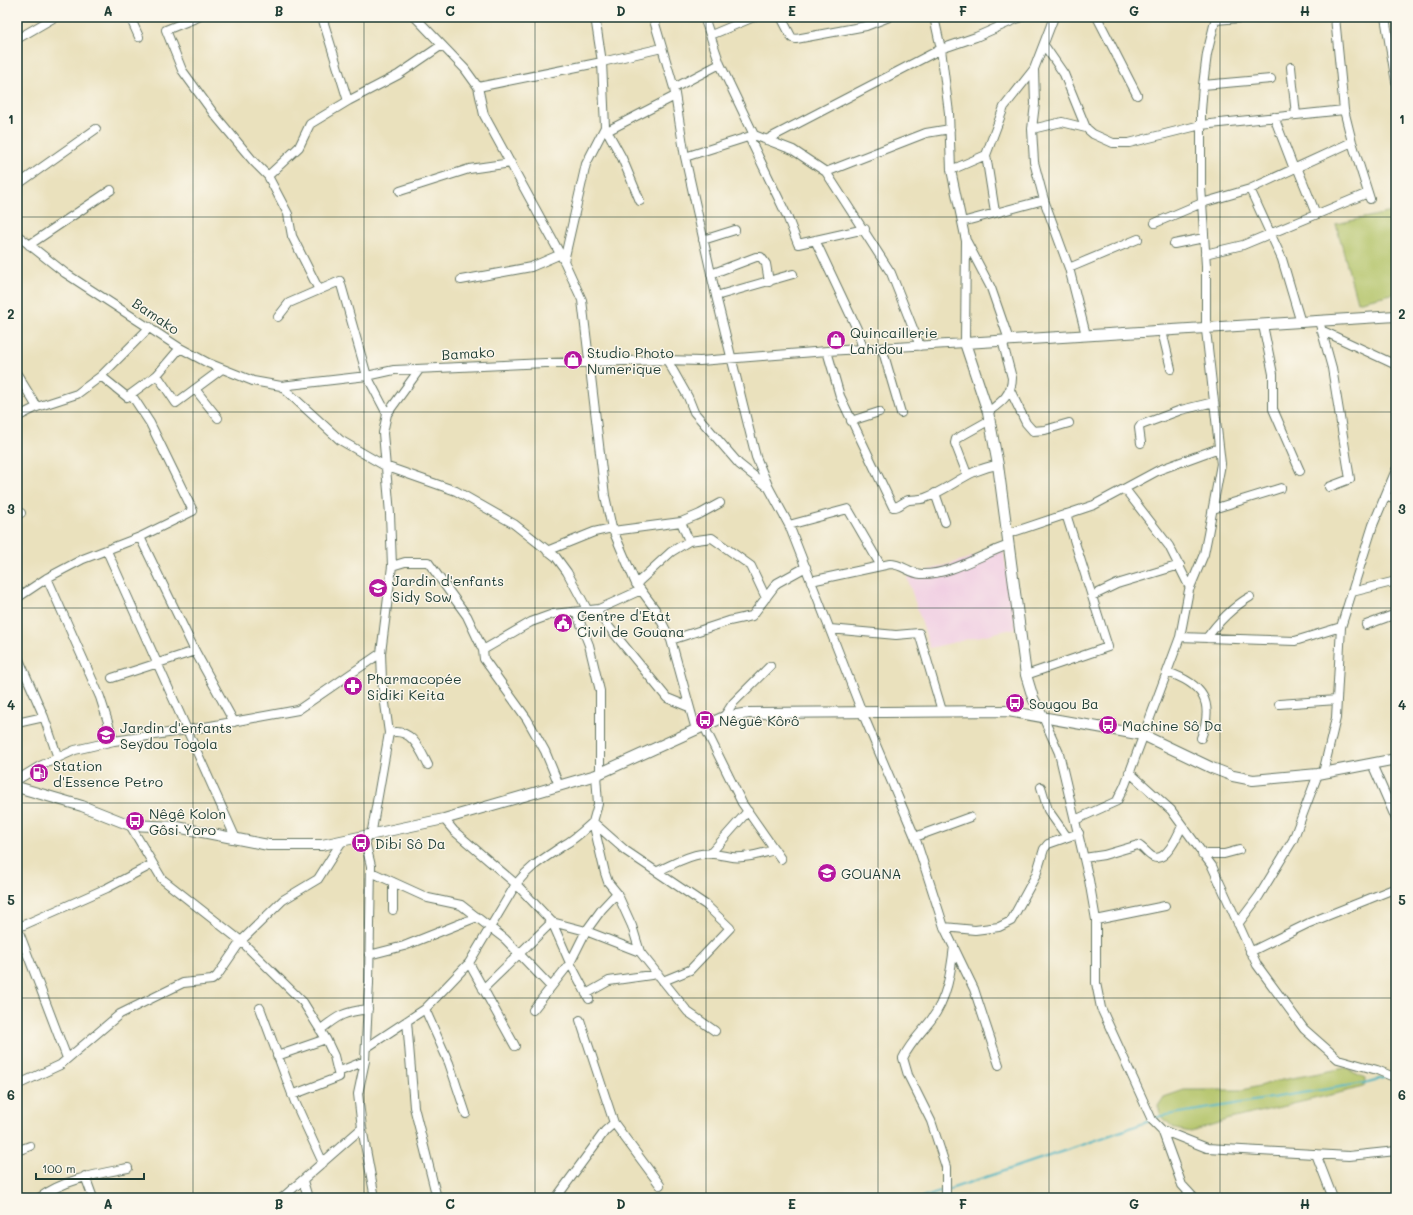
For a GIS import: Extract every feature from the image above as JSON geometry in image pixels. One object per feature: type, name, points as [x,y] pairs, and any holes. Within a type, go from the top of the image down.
[{"type":"street","points":[[17,39],[55,17]]},
{"type":"street","points":[[130,17],[139,37]]},
{"type":"street","points":[[198,17],[166,30],[182,70],[219,120],[254,162],[268,176],[288,214],[292,236],[319,290]]},
{"type":"street","points":[[322,17],[348,101]]},
{"type":"street","points":[[415,17],[465,69],[478,87],[484,115],[562,257],[582,300],[605,496],[613,529],[638,587],[655,609],[671,640],[689,707],[748,811],[781,859]]},
{"type":"street","points":[[595,17],[602,62],[606,129],[622,158],[640,201]]},
{"type":"street","points":[[653,17],[675,92],[685,157],[703,240],[730,358],[756,457],[769,488],[789,526],[806,566],[862,712],[915,837],[944,927],[974,989],[999,1065]]},
{"type":"street","points":[[704,17],[720,64],[788,216],[796,242],[801,244],[865,229]]},
{"type":"street","points":[[711,35],[754,17]]},
{"type":"street","points":[[781,17],[789,34],[792,38],[796,39],[866,26],[889,17]]},
{"type":"street","points":[[934,17],[941,49],[950,129],[952,170],[966,241],[965,343],[989,416],[998,465],[1026,675],[1033,698],[1059,753],[1084,858],[1096,920],[1096,983],[1100,1008],[1152,1120],[1162,1130],[1207,1148],[1349,1156],[1396,1151]]},
{"type":"street","points":[[998,17],[1001,26]]},
{"type":"street","points":[[766,140],[941,49],[1021,17]]},
{"type":"street","points":[[995,212],[986,155],[1004,107],[1034,69],[1054,17]]},
{"type":"street","points":[[1098,17],[1137,95]]},
{"type":"street","points":[[1075,820],[1117,801],[1125,785],[1168,672],[1180,636],[1190,588],[1204,554],[1221,464],[1206,328],[1201,125],[1203,85],[1216,18],[1254,17]]},
{"type":"street","points":[[1205,254],[1243,245],[1316,214],[1369,196],[1352,142],[1344,110],[1335,17]]},
{"type":"street","points":[[1385,17],[1396,82]]},
{"type":"street","points":[[268,176],[300,147],[310,124],[348,101],[398,75],[442,45]]},
{"type":"street","points":[[1044,45],[1064,74],[1086,128]]},
{"type":"street","points":[[478,87],[602,62],[662,48]]},
{"type":"street","points":[[562,257],[586,164],[606,129],[675,92],[720,64]]},
{"type":"street","points":[[1291,67],[1296,115]]},
{"type":"street","points":[[1034,69],[1035,104],[1032,128],[1034,162],[1044,200],[1070,268],[1086,335]]},
{"type":"street","points":[[1203,85],[1271,79]]},
{"type":"street","points":[[1032,128],[1062,122],[1086,128],[1093,134],[1112,143],[1129,143],[1201,125],[1344,110]]},
{"type":"street","points":[[1274,117],[1316,214]]},
{"type":"street","points":[[17,185],[96,129]]},
{"type":"street","points":[[826,172],[926,133],[950,129]]},
{"type":"street","points":[[685,157],[751,136],[793,150],[826,172],[865,229],[891,272],[920,346]]},
{"type":"street","points":[[1155,223],[1202,203],[1250,188],[1352,142]]},
{"type":"street","points":[[952,170],[986,155]]},
{"type":"street","points":[[400,191],[469,169],[510,163]]},
{"type":"street","points":[[1250,188],[1269,234],[1282,259],[1301,323]]},
{"type":"street","points":[[29,244],[112,190]]},
{"type":"street","points":[[962,222],[1044,200]]},
{"type":"street","points":[[703,240],[734,230]]},
{"type":"street","name":"Bamako","points":[[17,235],[65,273],[150,327],[180,348],[222,369],[252,381],[281,386],[367,376],[394,370],[419,370],[493,365],[668,360],[700,361],[828,351],[965,343]]},
{"type":"street","points":[[1174,244],[1204,238]]},
{"type":"street","points":[[1070,268],[1138,239]]},
{"type":"street","points":[[815,240],[857,329],[863,349]]},
{"type":"street","points":[[966,241],[991,288],[1006,340],[1012,378],[1010,390],[1005,399],[989,416],[956,439],[967,474]]},
{"type":"street","points":[[461,280],[531,267],[562,257]]},
{"type":"street","points":[[711,274],[756,257],[761,257],[766,264],[769,282]]},
{"type":"street","points":[[716,296],[793,274]]},
{"type":"street","points":[[278,317],[289,303],[340,281],[367,376],[387,414]]},
{"type":"street","points":[[965,343],[1301,323],[1320,326],[1396,316]]},
{"type":"street","points":[[1263,325],[1273,374],[1273,409],[1300,471]]},
{"type":"street","points":[[1320,326],[1396,365]]},
{"type":"street","points":[[1320,326],[1332,368],[1350,479],[1329,487]]},
{"type":"street","points":[[17,417],[37,407],[77,394],[101,376],[150,327]]},
{"type":"street","points":[[1162,331],[1171,369]]},
{"type":"street","points":[[101,376],[127,398],[157,375],[180,348]]},
{"type":"street","points":[[882,348],[901,413]]},
{"type":"street","points":[[828,351],[840,396],[893,507],[898,507],[909,500],[918,500],[935,493],[967,474],[985,466],[998,465]]},
{"type":"street","points":[[668,360],[688,397],[694,412],[739,464],[769,488]]},
{"type":"street","points":[[157,375],[176,403],[222,369]]},
{"type":"street","points":[[375,1198],[362,1128],[358,1094],[365,1061],[368,1009],[371,872],[368,836],[389,732],[382,681],[381,653],[392,566],[390,514],[383,433],[387,414],[419,370]]},
{"type":"street","points":[[17,374],[37,407]]},
{"type":"street","points":[[281,386],[340,440],[385,466],[456,491],[514,524],[556,557],[592,610],[667,698],[689,707]]},
{"type":"street","points":[[195,389],[218,418]]},
{"type":"street","points":[[1010,390],[1026,423],[1034,430],[1045,430],[1069,423]]},
{"type":"street","points":[[17,598],[48,578],[83,559],[140,537],[193,511],[150,423],[131,394]]},
{"type":"street","points":[[1142,443],[1139,428],[1141,425],[1181,410],[1214,402]]},
{"type":"street","points":[[851,421],[879,412]]},
{"type":"street","points":[[1007,534],[1094,505],[1159,470],[1219,448]]},
{"type":"street","points":[[1238,924],[1263,890],[1293,840],[1333,736],[1337,700],[1341,627],[1373,525],[1396,472]]},
{"type":"street","points":[[1213,509],[1281,488]]},
{"type":"street","points":[[1125,489],[1169,546],[1190,588]]},
{"type":"street","points":[[935,493],[945,522]]},
{"type":"street","points":[[1385,496],[1396,500]]},
{"type":"street","points":[[547,550],[594,532],[681,522],[720,503]]},
{"type":"street","points":[[789,526],[848,509],[882,566]]},
{"type":"street","points":[[1026,675],[1108,647],[1066,514]]},
{"type":"street","points":[[681,522],[689,541]]},
{"type":"street","points":[[140,537],[196,650],[234,722]]},
{"type":"street","points":[[483,650],[531,622],[553,614],[592,610],[638,587],[671,552],[689,541],[712,538],[751,566],[766,598]]},
{"type":"street","points":[[812,581],[898,564],[914,573],[927,574],[958,566],[987,552],[1008,545]]},
{"type":"street","points":[[107,551],[236,839]]},
{"type":"street","points":[[392,566],[405,562],[428,562],[467,616],[483,650],[484,659],[526,719],[545,751],[559,785]]},
{"type":"street","points":[[671,640],[729,621],[752,616],[777,583],[806,566]]},
{"type":"street","points":[[1092,596],[1117,584],[1180,566]]},
{"type":"street","points":[[48,578],[100,696],[114,741]]},
{"type":"street","points":[[1352,592],[1396,582]]},
{"type":"street","points":[[1207,638],[1212,629],[1227,616],[1235,605],[1250,597]]},
{"type":"street","points":[[576,612],[589,645],[600,691],[598,804],[593,822],[605,873],[608,882],[617,893],[632,926],[640,952],[688,1012],[715,1031]]},
{"type":"street","points":[[1366,625],[1396,614]]},
{"type":"street","points":[[1180,636],[1295,641],[1341,627]]},
{"type":"street","points":[[830,629],[896,635],[919,633],[942,712]]},
{"type":"street","points":[[112,678],[196,650]]},
{"type":"street","points":[[17,780],[40,766],[75,750],[114,741],[188,730],[298,710],[381,653]]},
{"type":"street","points":[[17,655],[44,717],[58,758]]},
{"type":"street","points":[[724,717],[733,703],[770,666]]},
{"type":"street","points":[[1168,672],[1184,678],[1194,684],[1205,700],[1208,706],[1206,726],[1201,738]]},
{"type":"street","points":[[1279,704],[1337,700]]},
{"type":"street","points":[[17,787],[82,806],[130,825],[177,827],[268,845],[300,846],[342,842],[444,819],[598,774],[724,717],[749,713],[1008,711],[1143,735],[1212,768],[1244,779],[1253,780],[1320,773],[1396,759]]},
{"type":"street","points":[[17,724],[44,717]]},
{"type":"street","points":[[389,732],[398,730],[404,732],[412,738],[428,766]]},
{"type":"street","points":[[1372,764],[1396,819]]},
{"type":"street","points":[[1129,772],[1171,810],[1212,866],[1257,965],[1304,1029],[1338,1059],[1377,1070],[1396,1078]]},
{"type":"street","points":[[1040,787],[1048,810],[1067,837]]},
{"type":"street","points":[[710,854],[748,811]]},
{"type":"street","points":[[915,837],[970,816]]},
{"type":"street","points":[[444,819],[454,832],[516,884],[552,922],[570,963],[587,996],[609,981],[658,974]]},
{"type":"street","points":[[593,822],[626,851],[706,905],[730,928],[690,970],[663,981]]},
{"type":"street","points":[[366,1048],[425,1009],[469,963],[516,884],[538,861],[566,845],[593,822]]},
{"type":"street","points":[[130,825],[162,880],[240,941],[303,1002],[326,1039],[334,1056],[339,1077],[292,1095]]},
{"type":"street","points":[[1084,858],[1104,855],[1138,845],[1144,847],[1153,857],[1158,857],[1168,851],[1182,826]]},
{"type":"street","points":[[944,927],[975,930],[999,926],[1011,921],[1036,875],[1044,849],[1048,844],[1078,833]]},
{"type":"street","points":[[17,1085],[60,1065],[120,1014],[183,983],[212,980],[217,976],[240,941],[283,900],[318,879],[342,842]]},
{"type":"street","points":[[658,872],[688,857],[702,853],[733,857],[748,857],[775,850]]},
{"type":"street","points":[[1202,854],[1224,854],[1239,850]]},
{"type":"street","points":[[67,1058],[17,928],[107,888],[153,864]]},
{"type":"street","points":[[371,872],[428,898],[461,905],[505,939],[551,987]]},
{"type":"street","points":[[393,882],[393,910]]},
{"type":"street","points":[[1250,952],[1309,923],[1396,888]]},
{"type":"street","points":[[533,1010],[570,963],[586,931],[602,909],[617,893]]},
{"type":"street","points":[[1096,920],[1165,906]]},
{"type":"street","points":[[369,955],[404,946],[476,917]]},
{"type":"street","points":[[552,922],[586,931],[640,952]]},
{"type":"street","points":[[483,989],[552,922]]},
{"type":"street","points":[[946,1198],[946,1166],[931,1121],[908,1075],[903,1058],[909,1046],[932,1019],[944,994],[950,976],[954,946]]},
{"type":"street","points":[[469,963],[515,1046]]},
{"type":"street","points":[[260,1008],[292,1095],[323,1162]]},
{"type":"street","points":[[320,1030],[338,1015],[368,1009]]},
{"type":"street","points":[[425,1009],[449,1063],[466,1114]]},
{"type":"street","points":[[580,1020],[614,1123],[660,1186]]},
{"type":"street","points":[[407,1021],[414,1107],[437,1198]]},
{"type":"street","points":[[277,1056],[326,1039]]},
{"type":"street","points":[[338,1072],[365,1061]]},
{"type":"street","points":[[556,1198],[605,1131],[614,1123]]},
{"type":"street","points":[[282,1198],[362,1128]]},
{"type":"street","points":[[1162,1130],[1182,1185],[1194,1198]]},
{"type":"street","points":[[17,1151],[30,1146]]},
{"type":"street","points":[[1316,1154],[1333,1198]]},
{"type":"street","points":[[39,1198],[52,1188],[85,1176],[128,1168]]},
{"type":"street","points":[[85,1176],[93,1198]]},
{"type":"street","points":[[303,1180],[308,1198]]},
{"type":"shaded area","points":[[1003,548],[1016,628],[930,648],[907,577]]},
{"type":"green space","points":[[1396,211],[1396,293],[1357,302],[1336,224]]},
{"type":"green space","points":[[1345,1068],[1365,1078],[1364,1087],[1230,1119],[1191,1132],[1175,1129],[1161,1116],[1158,1106],[1164,1097],[1184,1090],[1243,1090],[1282,1080]]},
{"type":"waterway","points":[[1154,1119],[1161,1116],[1364,1083],[1387,1077]]},
{"type":"waterway","points":[[947,1190],[1150,1121]]},
{"type":"waterway","points":[[922,1198],[943,1191]]},
{"type":"place","name":"Quincaillerie Lahidou","points":[[836,340]]},
{"type":"place","name":"Studio Photo Numerique","points":[[573,360]]},
{"type":"place","name":"Jardin d'enfants Sidy Sow","points":[[378,588]]},
{"type":"place","name":"Centre d'Etat Civil de Gouana","points":[[563,623]]},
{"type":"place","name":"Pharmacopée Sidiki Keita","points":[[353,686]]},
{"type":"place","name":"Sougou Ba","points":[[1015,703]]},
{"type":"place","name":"Nêguê Kôrô","points":[[705,720]]},
{"type":"place","name":"Machine Sô Da","points":[[1108,725]]},
{"type":"place","name":"Jardin d'enfants Seydou Togola","points":[[106,735]]},
{"type":"place","name":"Station d'Essence Petro","points":[[39,773]]},
{"type":"place","name":"Nêgê Kolon Gôsi Yoro","points":[[135,821]]},
{"type":"place","name":"Dibi Sô Da","points":[[361,843]]},
{"type":"place","name":"GOUANA","points":[[827,873]]}]
